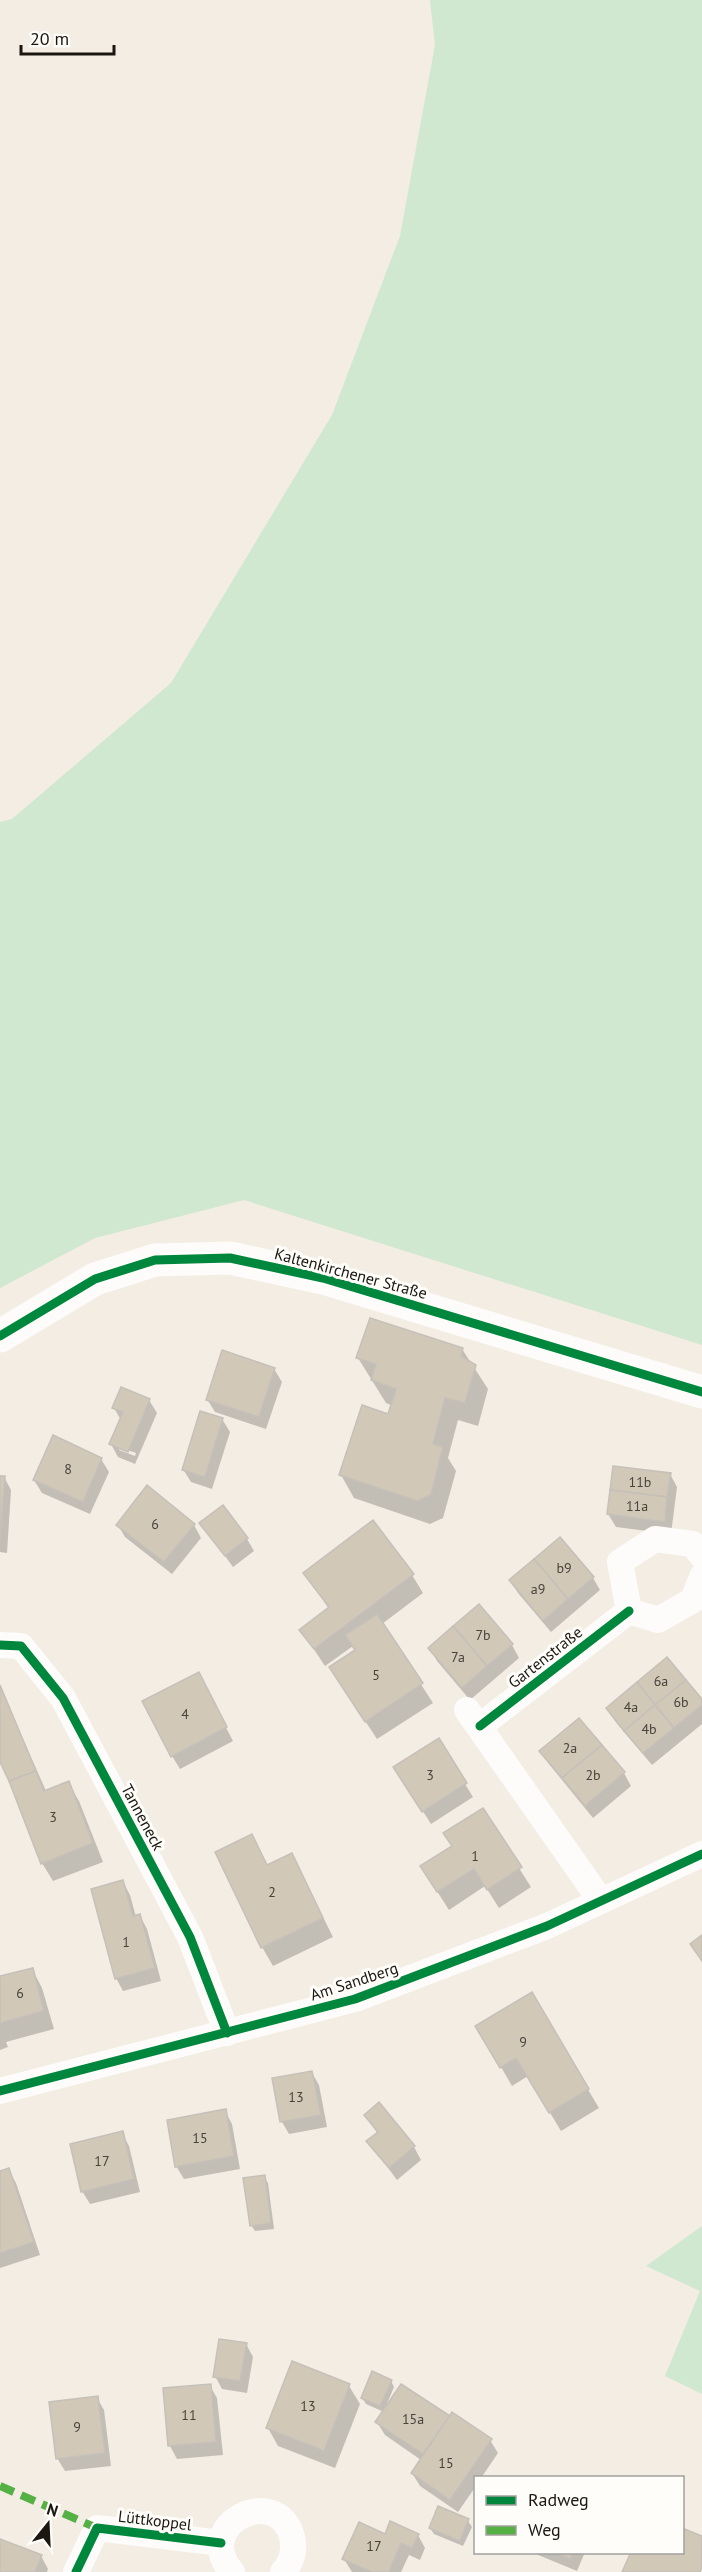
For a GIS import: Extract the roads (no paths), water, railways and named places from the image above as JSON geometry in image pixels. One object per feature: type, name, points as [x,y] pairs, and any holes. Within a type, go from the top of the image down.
[{"type":"main road","name":"Kaltenkirchener Straße","points":[[0,1336],[95,1279],[154,1260],[230,1258],[323,1278],[702,1392]]},
{"type":"street","points":[[702,1556],[693,1544],[655,1539],[620,1562],[629,1611],[658,1620],[693,1599],[702,1577]]},
{"type":"street","name":"Gartenstraße","points":[[601,1901],[474,1718],[629,1611]]},
{"type":"street","name":"Tanneneck","points":[[0,1645],[21,1646],[63,1698],[190,1937],[227,2033]]},
{"type":"street","name":"Am Sandberg","points":[[0,2091],[355,1999],[547,1926],[702,1854]]},
{"type":"street","points":[[232,2572],[222,2555],[221,2543],[224,2532],[240,2515],[263,2511],[284,2522],[294,2543],[293,2556],[283,2572]]},
{"type":"street","name":"Lüttkoppel","points":[[76,2572],[97,2528],[221,2543]]}]
